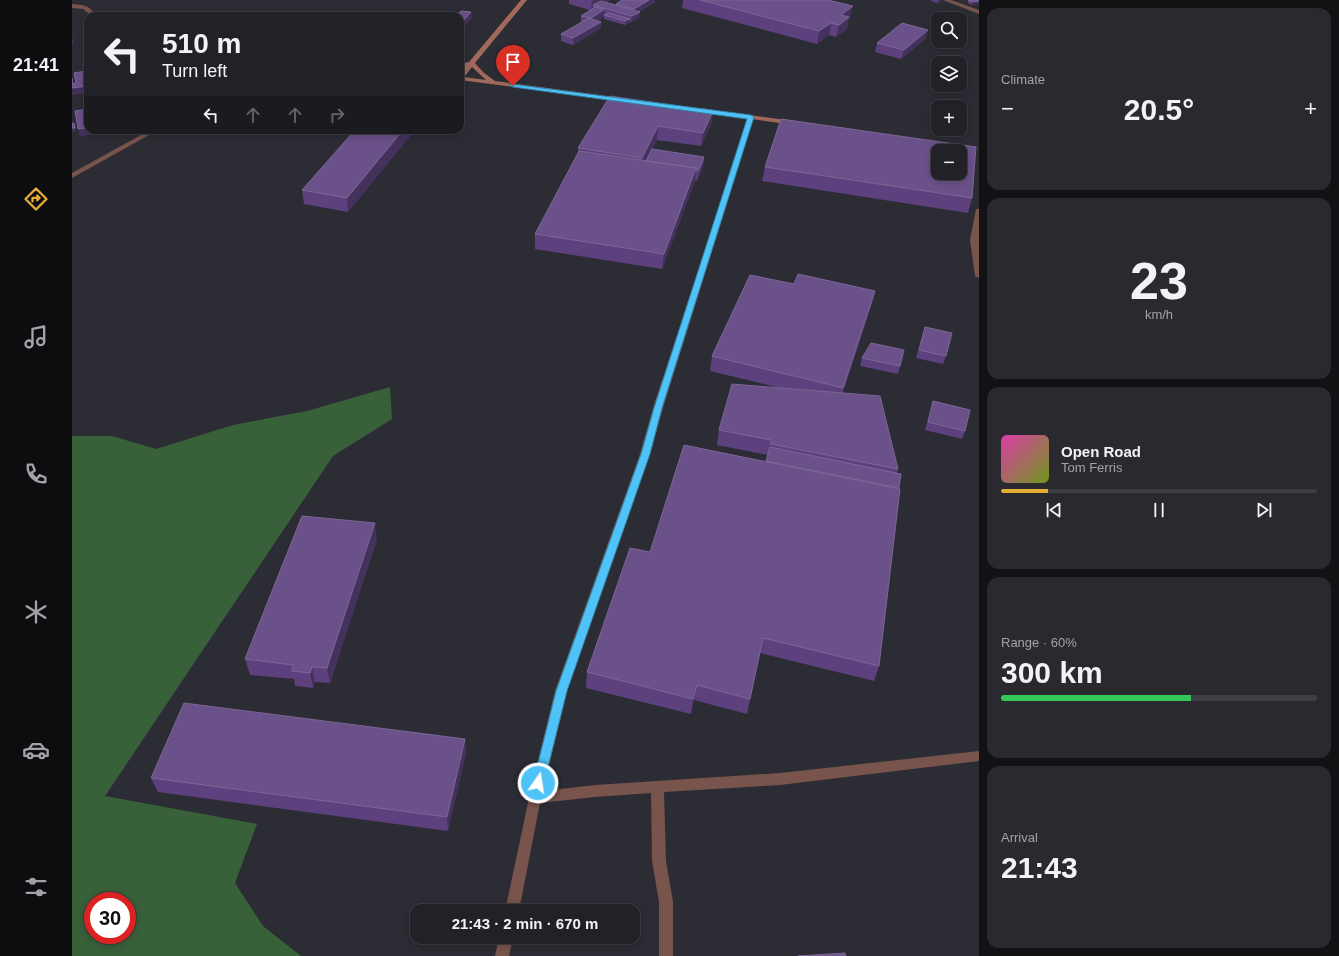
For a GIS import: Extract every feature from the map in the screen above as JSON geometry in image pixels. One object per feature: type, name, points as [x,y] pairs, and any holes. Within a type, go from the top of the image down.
[{"type":"street","points":[[464,73],[524,0]]},
{"type":"street","points":[[946,0],[979,12]]},
{"type":"street","points":[[72,6],[84,7],[91,12]]},
{"type":"street","points":[[464,65],[472,63]]},
{"type":"street","points":[[472,63],[482,74],[496,84]]},
{"type":"street","points":[[464,79],[629,101]]},
{"type":"street","points":[[691,109],[798,124]]},
{"type":"street","points":[[513,904],[535,798],[561,691],[645,454],[660,400],[751,117]]},
{"type":"street","points":[[72,176],[147,134]]},
{"type":"street","points":[[979,211],[974,240],[979,276]]},
{"type":"street","points":[[535,798],[595,791],[780,779],[979,756]]},
{"type":"street","points":[[657,788],[659,861],[666,902],[666,956]]},
{"type":"street","points":[[502,956],[505,944]]},
{"type":"green space","points":[[390,387],[392,419],[333,456],[105,796],[257,824],[235,883],[263,926],[301,956],[72,956],[72,436],[112,436],[156,449],[233,425],[307,411]]},
{"type":"building","points":[[622,0],[649,0],[634,9],[616,4]]},
{"type":"building","points":[[700,0],[828,0],[853,6],[841,15],[849,17],[839,25],[831,23],[819,31]]},
{"type":"building","points":[[968,0],[977,0],[979,1],[972,2]]},
{"type":"building","points":[[601,1],[640,12],[632,16],[593,5]]},
{"type":"building","points":[[595,7],[605,9],[591,18],[581,16]]},
{"type":"building","points":[[461,11],[471,12],[464,20],[464,12],[460,12]]},
{"type":"building","points":[[609,13],[630,19],[625,21],[604,15]]},
{"type":"building","points":[[589,18],[601,22],[573,38],[561,34]]},
{"type":"building","points":[[902,23],[928,30],[904,50],[877,43]]},
{"type":"building","points":[[84,71],[84,86],[72,88],[72,78],[73,84],[76,83],[74,73]]},
{"type":"building","points":[[610,96],[713,111],[703,133],[658,126],[642,158],[578,148]]},
{"type":"building","points":[[84,110],[84,128],[78,129],[75,111]]},
{"type":"building","points":[[781,119],[955,144],[931,144],[931,180],[967,180],[967,146],[976,147],[972,198],[765,167]]},
{"type":"building","points":[[72,123],[74,123],[75,128],[72,128]]},
{"type":"building","points":[[351,134],[400,134],[347,198],[302,190]]},
{"type":"building","points":[[652,149],[704,157],[699,170],[696,170],[696,168],[646,161]]},
{"type":"building","points":[[579,151],[696,168],[664,254],[535,234]]},
{"type":"building","points":[[798,274],[875,291],[843,388],[712,356],[750,275],[794,284]]},
{"type":"building","points":[[925,327],[952,333],[946,356],[919,350]]},
{"type":"building","points":[[871,343],[904,350],[900,366],[862,358]]},
{"type":"building","points":[[732,384],[880,396],[898,469],[771,444],[771,440],[719,430]]},
{"type":"building","points":[[933,401],[970,410],[965,431],[928,422]]},
{"type":"building","points":[[684,445],[900,489],[879,666],[763,638],[750,699],[697,685],[693,699],[587,672],[630,548],[650,552]]},
{"type":"building","points":[[770,447],[901,474],[899,488],[766,461]]},
{"type":"building","points":[[302,516],[375,523],[327,668],[312,667],[310,673],[292,671],[293,665],[245,659]]},
{"type":"building","points":[[184,703],[465,739],[447,817],[151,778]]},
{"type":"building","points":[[845,953],[846,956],[798,956]]},
{"type":"route","points":[[513,86],[751,117],[658,408],[645,454],[561,691],[538,783]]}]
